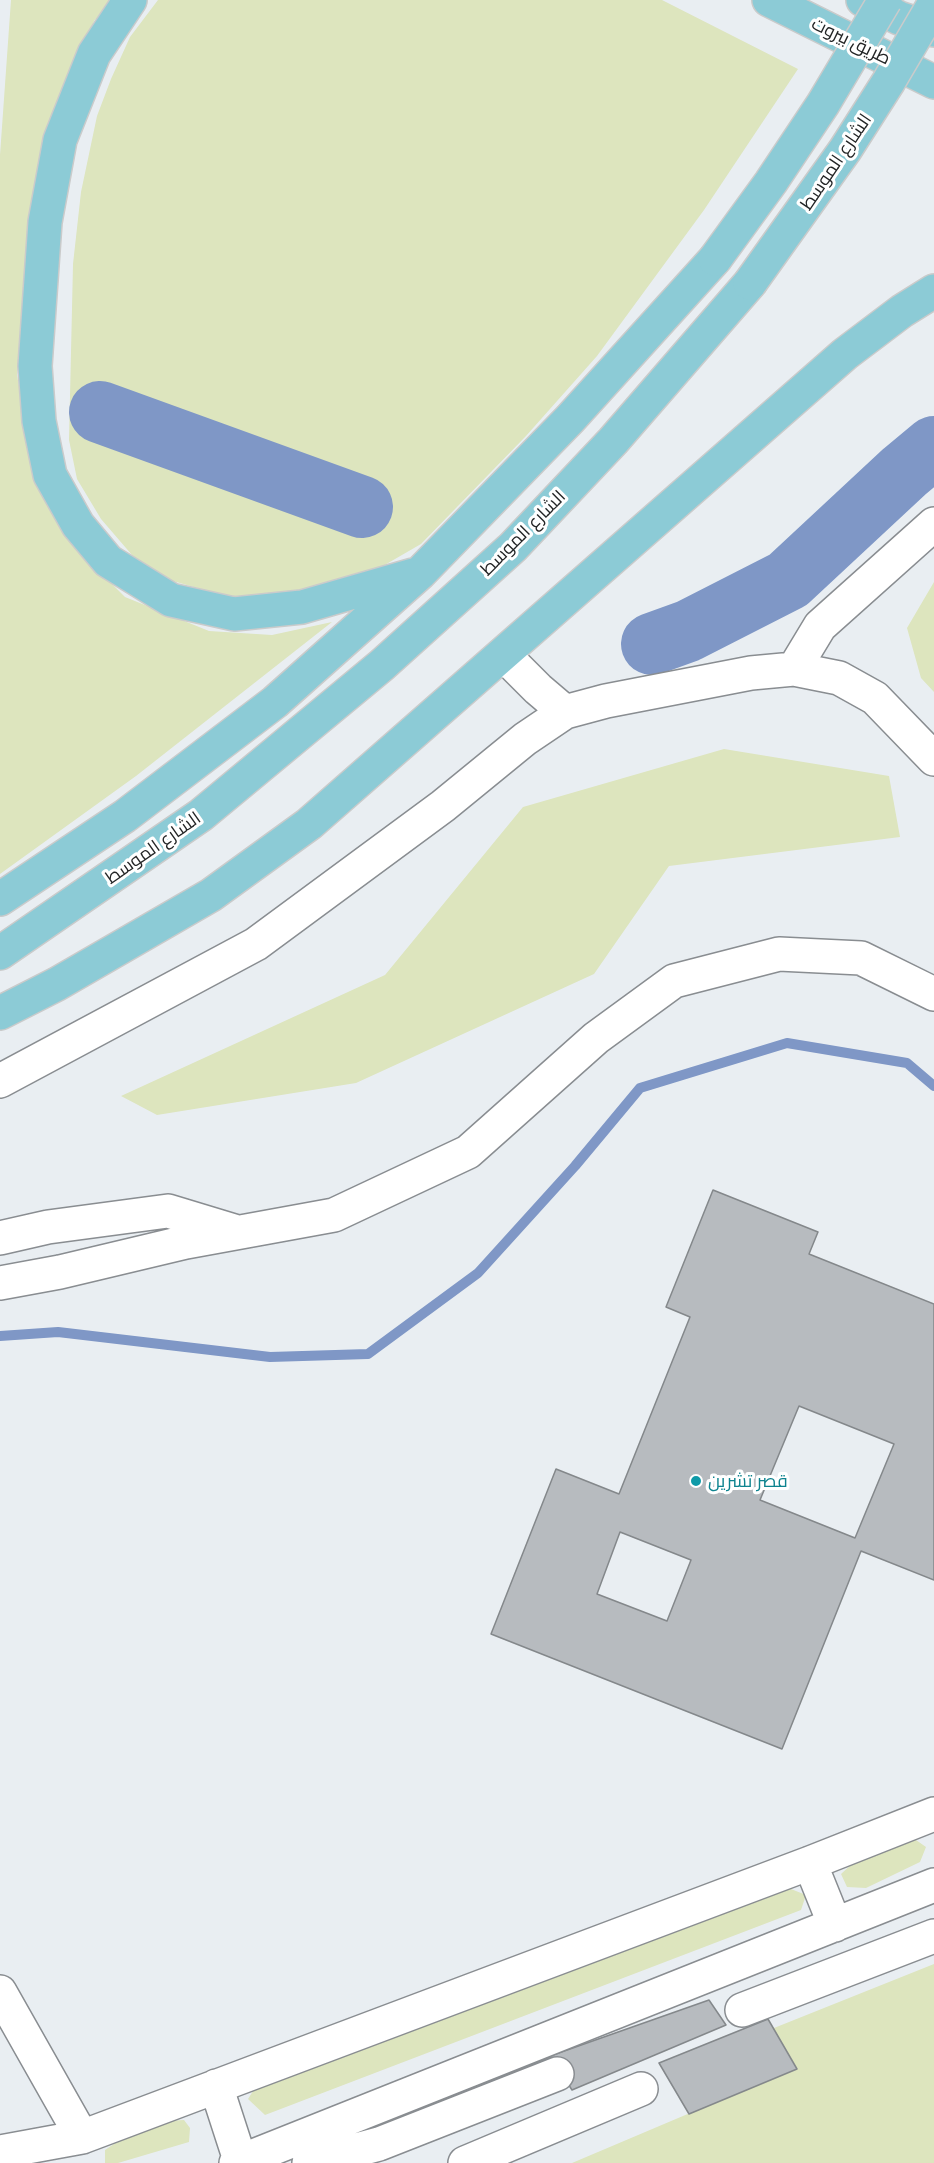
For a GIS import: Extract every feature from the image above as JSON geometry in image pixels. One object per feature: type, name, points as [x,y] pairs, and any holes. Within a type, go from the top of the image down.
[{"type":"main road","points":[[130,0],[94,54],[60,140],[45,222],[35,366],[39,421],[50,475],[78,525],[108,561],[171,600],[234,614],[302,607],[420,573]]},
{"type":"main road","name":"طريق بيروت","points":[[769,0],[934,82]]},
{"type":"main road","points":[[863,0],[899,18],[934,30]]},
{"type":"main road","points":[[0,899],[125,816],[275,702],[420,573],[570,419],[715,259],[771,182],[823,104],[885,0]]},
{"type":"main road","name":"الشارع الموسط","points":[[0,953],[201,815],[382,665],[513,547],[613,441],[750,283],[845,150],[934,4]]},
{"type":"main road","points":[[0,1012],[57,984],[211,895],[309,824],[845,354],[902,311],[934,291]]},
{"type":"lane","points":[[794,669],[820,626],[934,524]]},
{"type":"lane","points":[[504,655],[565,712]]},
{"type":"lane","points":[[0,1080],[256,944],[443,806],[525,739],[565,712],[606,701],[751,673],[794,669],[839,678],[875,698],[934,759]]},
{"type":"lane","points":[[0,1283],[60,1272],[186,1242],[334,1215],[468,1152],[596,1038],[674,981],[780,954],[803,955],[861,958],[934,994]]},
{"type":"lane","points":[[0,1238],[48,1227],[168,1210],[238,1233]]},
{"type":"lane","points":[[0,2152],[82,2137],[933,1817]]},
{"type":"lane","points":[[810,1863],[835,1925]]},
{"type":"lane","points":[[216,2086],[241,2163],[934,1885]]},
{"type":"lane","points":[[742,2010],[934,1936]]},
{"type":"lane","points":[[0,1992],[82,2137]]},
{"type":"lane","points":[[309,2163],[379,2144],[557,2074]]},
{"type":"lane","points":[[465,2163],[641,2089]]},
{"type":"green space","points":[[11,0],[112,0],[94,21],[53,138],[26,266],[17,375],[33,467],[71,543],[125,597],[209,631],[272,635],[332,622],[136,776],[0,874],[0,155]]},
{"type":"green space","points":[[158,0],[662,0],[798,69],[704,210],[597,356],[526,436],[421,544],[376,570],[326,593],[239,600],[166,579],[132,555],[101,519],[77,479],[69,440],[73,264],[81,192],[97,116],[111,79],[130,37]]},
{"type":"green space","points":[[934,582],[934,692],[921,678],[907,628]]},
{"type":"green space","points":[[724,749],[889,776],[900,837],[669,866],[594,974],[356,1083],[157,1115],[121,1096],[385,975],[523,807]]},
{"type":"green space","points":[[916,1840],[926,1847],[920,1862],[866,1888],[847,1887],[841,1874],[853,1863],[896,1845]]},
{"type":"green space","points":[[791,1889],[806,1895],[801,1910],[265,2115],[248,2099],[255,2088],[623,1951],[742,1904]]},
{"type":"green space","points":[[934,1964],[934,2163],[572,2163],[775,2077],[754,2036]]},
{"type":"green space","points":[[184,2120],[190,2128],[189,2142],[118,2163],[105,2163],[105,2150],[117,2142],[167,2121]]},
{"type":"building","name":"قصر تشرين","points":[[713,1190],[818,1232],[809,1254],[934,1304],[934,1580],[861,1551],[782,1749],[491,1634],[556,1469],[619,1494],[690,1317],[666,1307]],"holes":[[[799,1406],[894,1444],[855,1538],[760,1500]],[[620,1532],[691,1560],[667,1621],[597,1594]]]},
{"type":"building","points":[[709,2000],[726,2025],[572,2090],[550,2056]]},
{"type":"building","points":[[768,2019],[797,2069],[689,2114],[659,2063]]},
{"type":"waterway","points":[[100,412],[362,507]]},
{"type":"waterway","points":[[652,644],[688,631],[788,580],[934,447]]},
{"type":"waterway","points":[[0,1336],[58,1332],[270,1357],[368,1354],[478,1273],[575,1166],[640,1088],[787,1043],[907,1063],[934,1086]]},
{"type":"place","name":"قصر تشرين","points":[[696,1481]]}]
